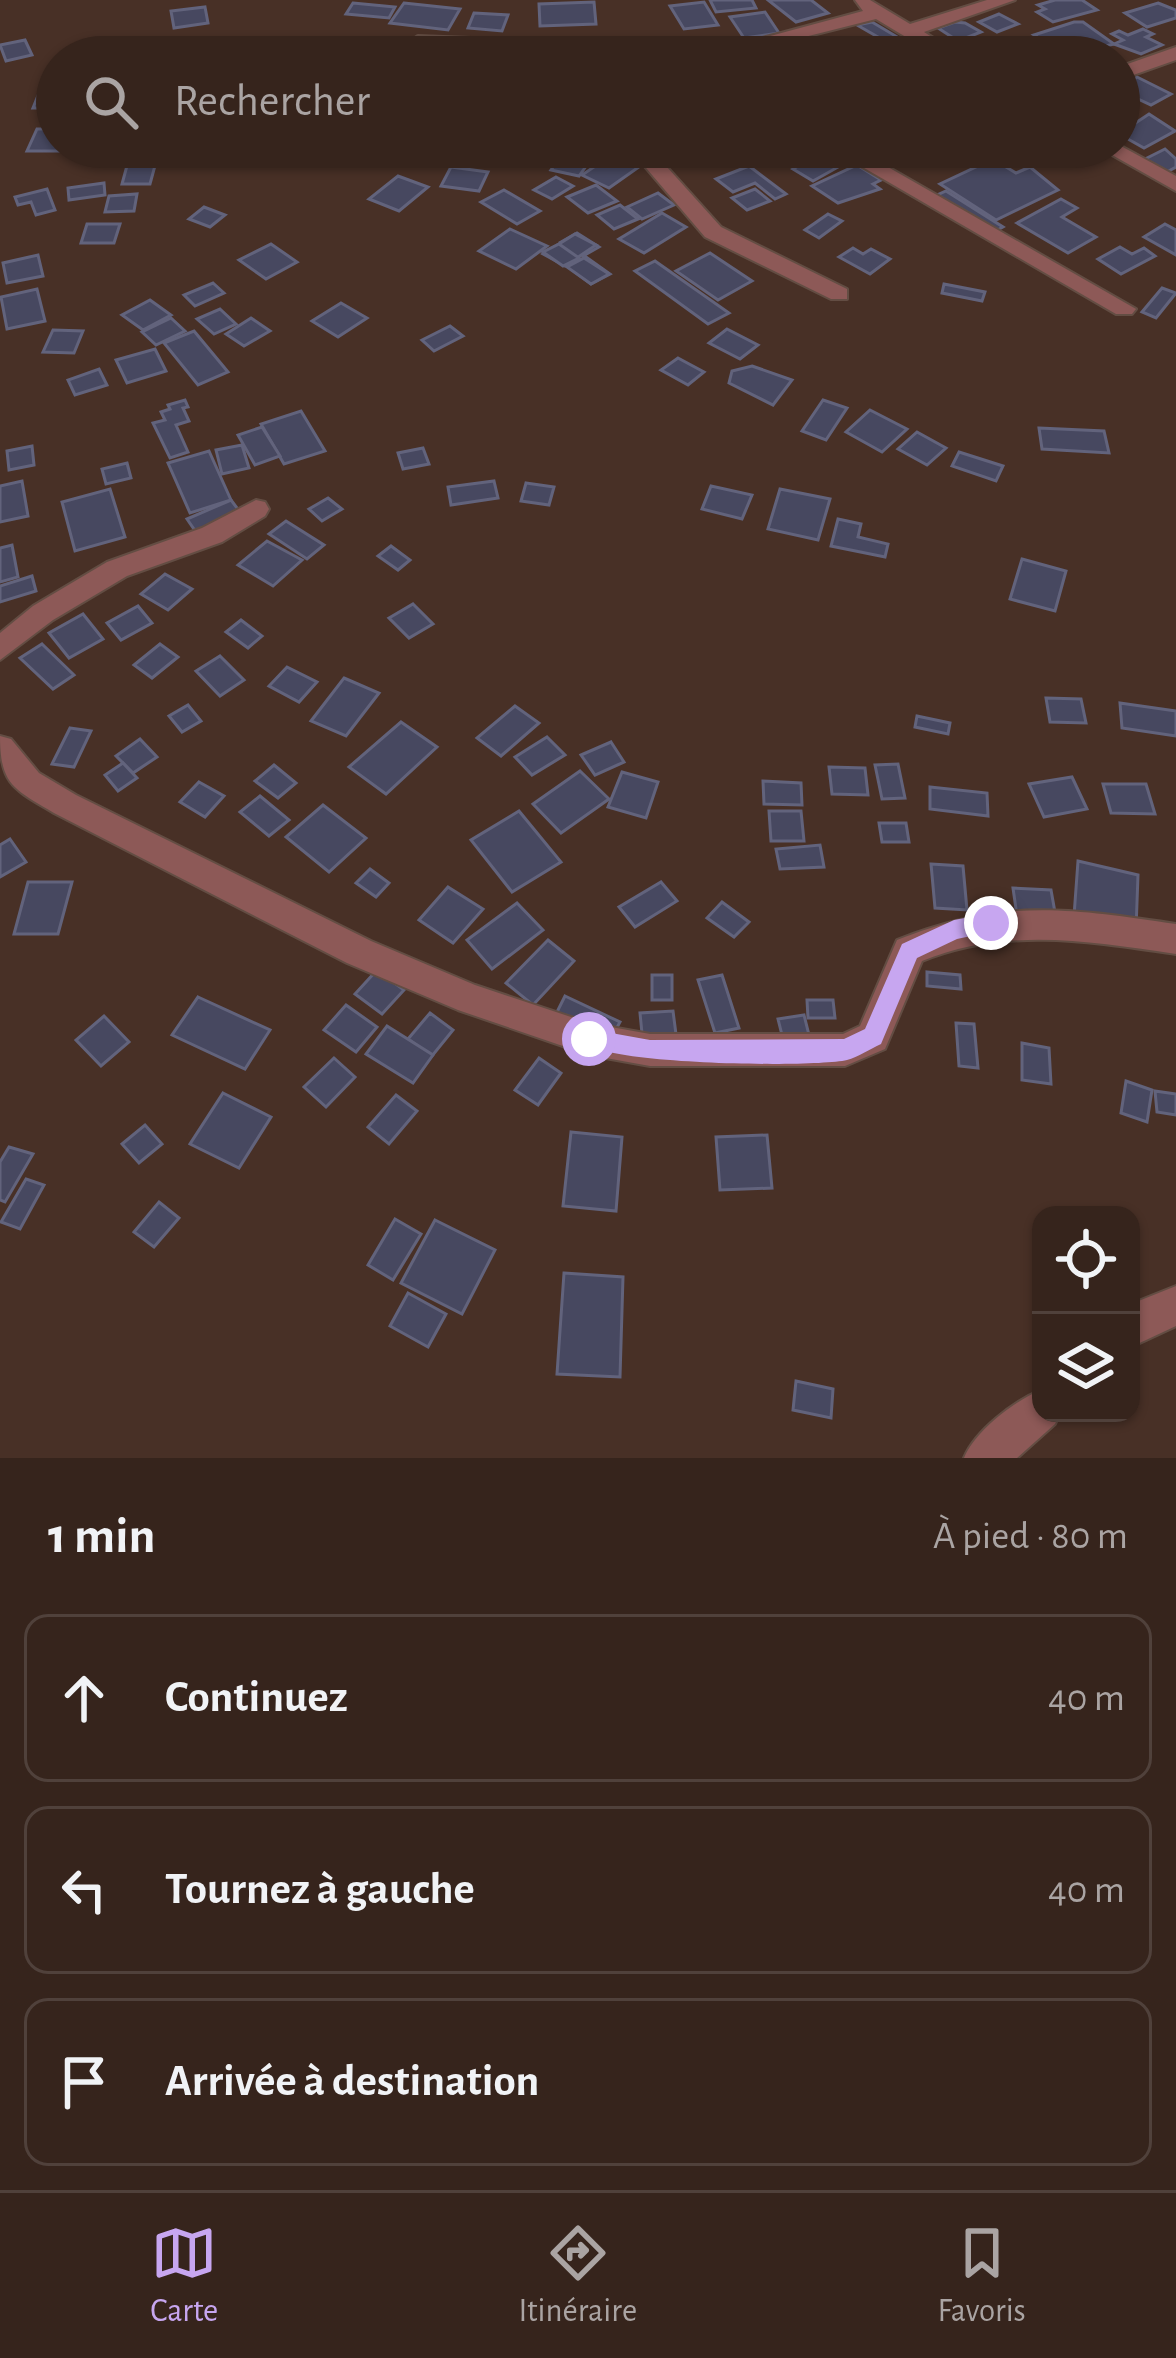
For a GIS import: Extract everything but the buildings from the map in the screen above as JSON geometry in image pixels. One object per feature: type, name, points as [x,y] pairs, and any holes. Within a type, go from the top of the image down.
[{"type":"street","points":[[856,0],[916,36]]},
{"type":"street","points":[[907,31],[1006,0]]},
{"type":"street","points":[[788,36],[878,13]]},
{"type":"street","points":[[1140,67],[1173,57]]},
{"type":"street","points":[[1140,165],[1176,185]]},
{"type":"street","points":[[656,168],[700,222],[839,294]]},
{"type":"street","points":[[875,168],[1124,309]]},
{"type":"street","points":[[0,650],[43,613],[91,583],[212,535],[256,509]]},
{"type":"street","points":[[0,748],[28,782],[65,804],[359,952],[589,1039],[650,1050],[845,1050],[873,1036],[909,951],[954,930],[991,923],[1054,922],[1176,939]]},
{"type":"street","points":[[1140,1321],[1157,1310],[1176,1306]]},
{"type":"street","points":[[986,1458],[1032,1418]]},
{"type":"route","points":[[589,1039],[650,1050],[845,1050],[873,1036],[909,951],[954,930],[991,923]]}]
